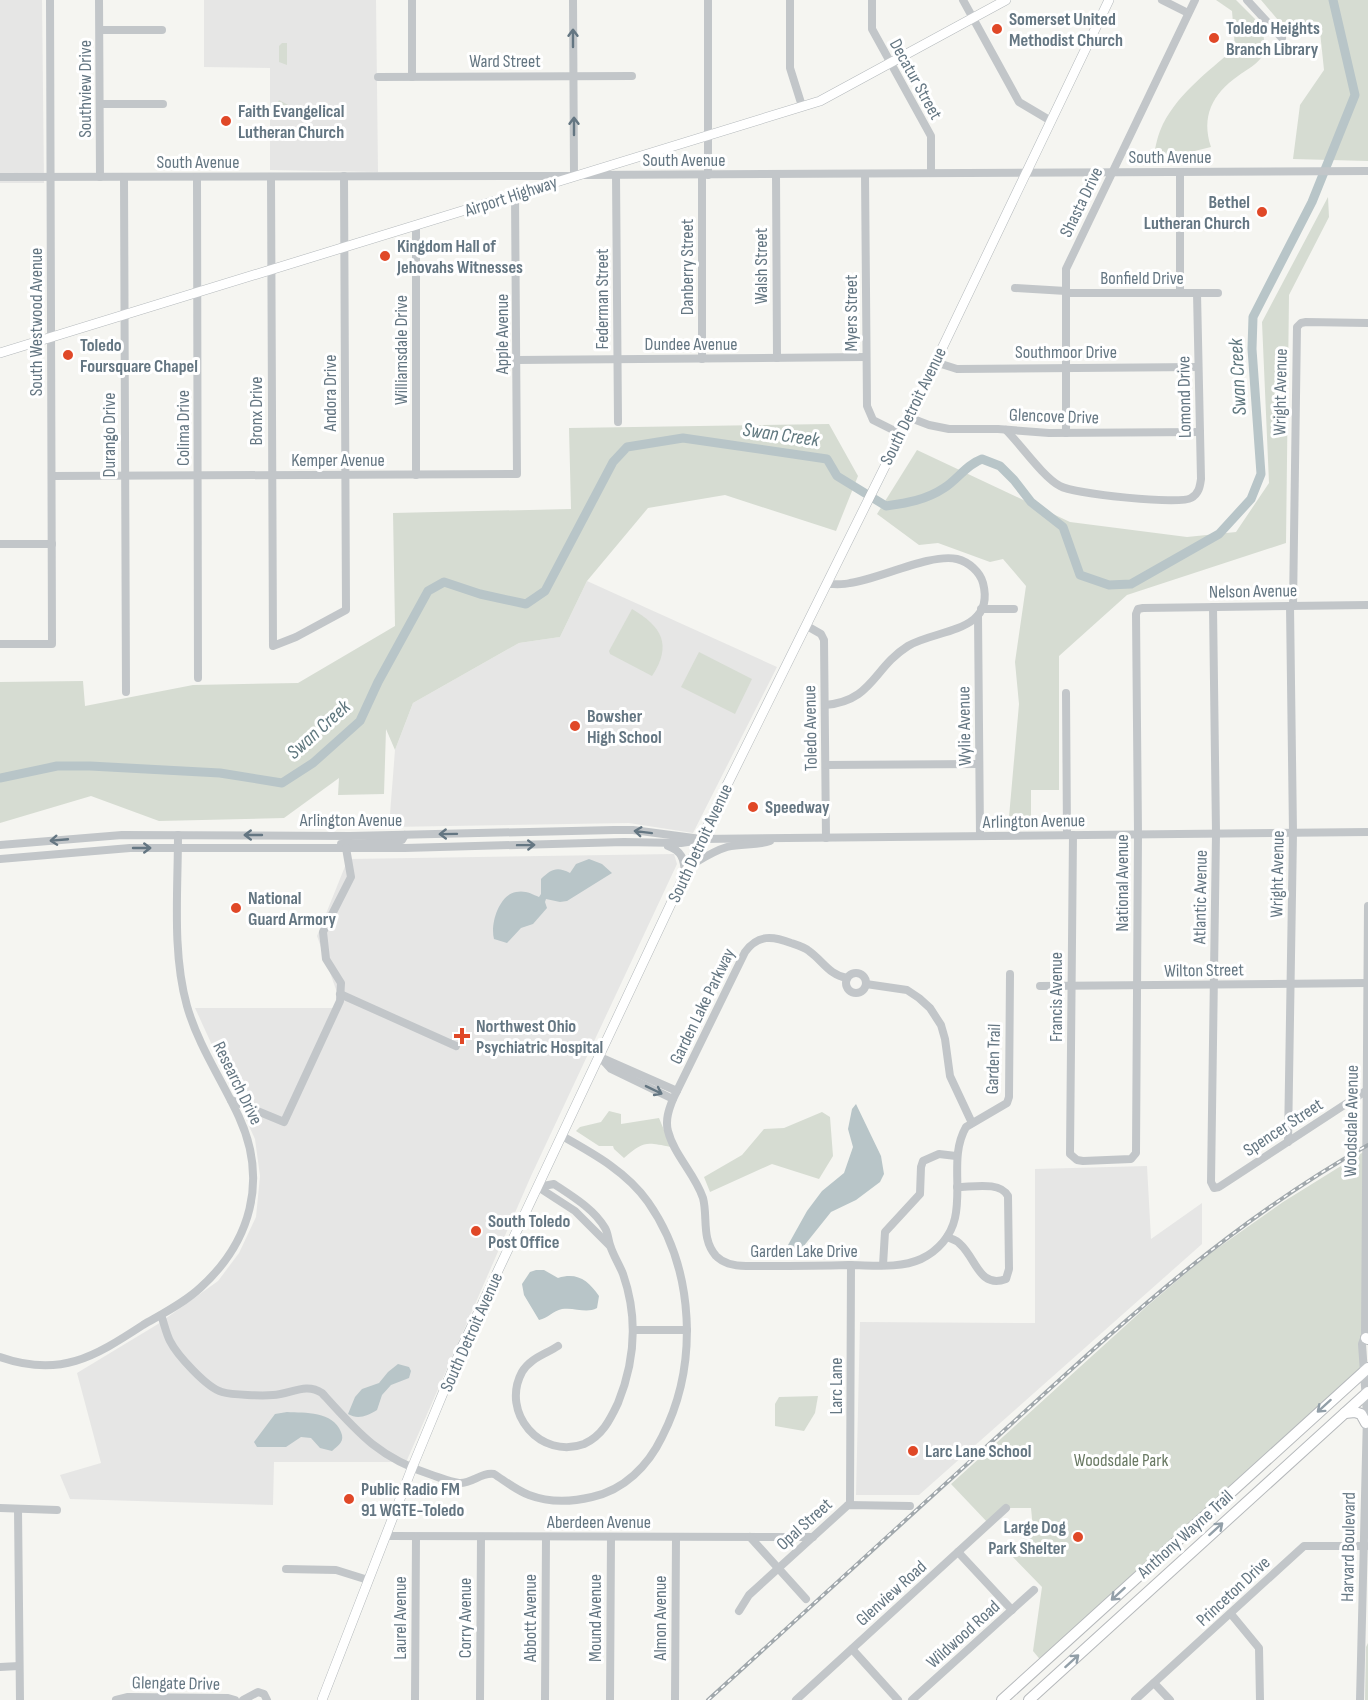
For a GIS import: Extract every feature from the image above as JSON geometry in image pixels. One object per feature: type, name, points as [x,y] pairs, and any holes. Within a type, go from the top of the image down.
[{"type":"highway","name":"Anthony Wayne Trail","points":[[1004,1698],[1365,1370]]},
{"type":"highway","name":"Anthony Wayne Trail","points":[[1029,1700],[1367,1392]]},
{"type":"highway","points":[[1345,1413],[1361,1413],[1366,1423]]},
{"type":"main road","name":"Airport Highway","points":[[0,353],[826,98],[1006,0]]},
{"type":"main road","name":"South Detroit Avenue","points":[[322,1700],[412,1468],[462,1347],[600,1058],[701,839],[901,434],[1109,0]]},
{"type":"street","name":"South Westwood Avenue","points":[[0,644],[52,644],[50,0]]},
{"type":"street","name":"Southview Drive","points":[[99,0],[100,177]]},
{"type":"street","points":[[412,0],[412,77]]},
{"type":"street","points":[[573,0],[574,176]]},
{"type":"street","name":"Danberry Street","points":[[702,359],[705,175],[708,136],[708,0]]},
{"type":"street","points":[[790,0],[790,68],[801,106]]},
{"type":"street","name":"Decatur Street","points":[[872,0],[872,29],[931,136],[931,173]]},
{"type":"street","points":[[963,0],[1019,102],[1051,121]]},
{"type":"street","points":[[1162,0],[1188,13]]},
{"type":"street","name":"Shasta Drive","points":[[1066,433],[1066,269],[1195,0]]},
{"type":"street","points":[[1248,0],[1282,38]]},
{"type":"street","points":[[100,30],[162,30]]},
{"type":"street","name":"Ward Street","points":[[378,77],[632,76]]},
{"type":"street","points":[[100,104],[163,104]]},
{"type":"street","name":"South Avenue","points":[[0,177],[1364,171]]},
{"type":"street","points":[[1180,172],[1180,293]]},
{"type":"street","name":"Walsh Street","points":[[776,174],[777,358]]},
{"type":"street","name":"Myers Street","points":[[865,174],[867,406],[873,420],[901,434]]},
{"type":"street","name":"Federman Street","points":[[616,175],[618,422]]},
{"type":"street","name":"Andora Drive","points":[[344,176],[346,610]]},
{"type":"street","name":"Durango Drive","points":[[124,177],[126,692]]},
{"type":"street","name":"Colima Drive","points":[[197,177],[198,678]]},
{"type":"street","name":"Bronx Drive","points":[[271,177],[273,646],[296,637],[346,610]]},
{"type":"street","name":"Apple Avenue","points":[[515,195],[517,474]]},
{"type":"street","name":"Williamsdale Drive","points":[[416,225],[416,475]]},
{"type":"street","name":"Bonfield Drive","points":[[1015,288],[1066,292],[1218,292]]},
{"type":"street","name":"Lomond Drive","points":[[1006,430],[1052,481],[1068,490],[1089,494],[1174,501],[1193,498],[1198,491],[1201,478],[1197,292]]},
{"type":"street","name":"Wright Avenue","points":[[1288,1142],[1293,832],[1291,606],[1296,333],[1301,323],[1368,323]]},
{"type":"street","name":"Dundee Avenue","points":[[517,360],[866,357]]},
{"type":"street","name":"Southmoor Drive","points":[[935,362],[957,369],[1198,367]]},
{"type":"street","name":"Glencove Drive","points":[[908,417],[938,427],[1066,433],[1200,432]]},
{"type":"street","name":"Kemper Avenue","points":[[52,476],[517,474]]},
{"type":"street","points":[[0,544],[52,544]]},
{"type":"street","name":"Wylie Avenue","points":[[827,584],[849,584],[925,562],[954,558],[969,565],[979,576],[984,592],[980,612],[980,836]]},
{"type":"street","name":"Nelson Avenue","points":[[1138,609],[1368,605]]},
{"type":"street","name":"Atlantic Avenue","points":[[1213,607],[1216,833],[1211,1182],[1214,1188]]},
{"type":"street","points":[[825,705],[843,703],[862,693],[888,663],[910,645],[968,625],[980,612],[1014,609]]},
{"type":"street","name":"National Avenue","points":[[1074,1158],[1083,1161],[1127,1160],[1134,1158],[1136,1153],[1138,834],[1136,614],[1138,609]]},
{"type":"street","name":"Toledo Avenue","points":[[807,626],[821,634],[824,640],[826,838]]},
{"type":"street","name":"Francis Avenue","points":[[1066,693],[1070,835],[1070,1154],[1074,1158]]},
{"type":"street","points":[[826,765],[979,764]]},
{"type":"street","name":"Arlington Avenue","points":[[0,845],[102,836],[405,835],[614,830],[633,830],[701,839],[1368,832]]},
{"type":"street","name":"Research Drive","points":[[0,1357],[21,1363],[59,1365],[106,1349],[198,1290],[220,1269],[235,1248],[246,1225],[252,1198],[254,1169],[247,1136],[192,1021],[183,992],[179,961],[178,835]]},
{"type":"street","points":[[253,848],[292,844],[395,842],[402,840],[405,835]]},
{"type":"street","points":[[661,843],[680,853],[687,871],[713,853],[728,847],[760,845],[777,838]]},
{"type":"street","name":"Arlington Avenue","points":[[0,859],[94,850],[681,843],[701,839]]},
{"type":"street","points":[[231,1100],[284,1122],[340,1001],[341,982],[326,959],[323,932],[351,877],[346,848]]},
{"type":"street","name":"Woodsdale Avenue","points":[[1367,1392],[1362,1344],[1367,1338],[1368,906]]},
{"type":"street","name":"Garden Lake Parkway","points":[[673,1099],[749,946],[758,940],[779,939],[810,952],[831,972],[847,978]]},
{"type":"street","points":[[854,973],[860,974],[865,978],[866,984],[862,992],[853,993],[847,987],[847,978],[854,973]]},
{"type":"street","name":"Garden Trail","points":[[956,1156],[966,1127],[1007,1103],[1009,1097],[1010,974]]},
{"type":"street","name":"Wilton Street","points":[[1040,987],[1368,983]]},
{"type":"street","points":[[866,984],[907,990],[930,1008],[945,1039],[952,1081],[972,1124]]},
{"type":"street","points":[[340,994],[456,1046]]},
{"type":"street","points":[[600,1058],[677,1091]]},
{"type":"street","points":[[600,1058],[611,1069],[673,1099]]},
{"type":"street","name":"Spencer Street","points":[[1214,1188],[1219,1187],[1367,1090]]},
{"type":"street","name":"Garden Lake Drive","points":[[673,1099],[667,1119],[667,1129],[700,1192],[705,1208],[706,1236],[717,1256],[722,1260],[737,1266],[904,1264],[921,1259],[934,1251],[947,1237]]},
{"type":"street","points":[[161,1315],[171,1342],[190,1367],[213,1387],[222,1392],[274,1395],[302,1388],[319,1390],[368,1442],[412,1468],[459,1483],[488,1473],[494,1474],[525,1493],[550,1500],[582,1499],[614,1489],[644,1466],[660,1443],[670,1421],[683,1382],[687,1330],[684,1297],[669,1242],[654,1211],[640,1192],[609,1163],[562,1136]]},
{"type":"street","points":[[884,1265],[885,1232],[920,1194],[923,1161],[939,1154],[956,1156],[957,1203],[954,1224],[947,1237],[961,1245],[987,1279],[994,1282],[1006,1279],[1009,1269],[1008,1196],[1006,1192],[1003,1188],[995,1186],[957,1187]]},
{"type":"street","points":[[538,1186],[554,1184],[584,1205],[607,1230],[610,1246],[626,1284],[633,1330],[630,1363],[614,1412],[599,1434],[591,1440],[574,1446],[553,1446],[540,1440],[524,1425],[518,1411],[516,1393],[522,1372],[536,1358],[558,1346]]},
{"type":"street","name":"Larc Lane","points":[[848,1505],[850,1504],[851,1265]]},
{"type":"street","points":[[633,1330],[687,1330]]},
{"type":"street","name":"Harvard Boulevard","points":[[1360,1700],[1365,1634],[1367,1392]]},
{"type":"street","name":"Opal Street","points":[[740,1611],[749,1595],[848,1505],[910,1506]]},
{"type":"street","points":[[0,1508],[57,1510]]},
{"type":"street","name":"Glenview Road","points":[[796,1700],[1006,1508]]},
{"type":"street","points":[[18,1509],[20,1700]]},
{"type":"street","name":"Aberdeen Avenue","points":[[386,1536],[813,1537]]},
{"type":"street","name":"Laurel Avenue","points":[[415,1700],[416,1537]]},
{"type":"street","name":"Corry Avenue","points":[[480,1700],[481,1537]]},
{"type":"street","name":"Abbott Avenue","points":[[545,1700],[546,1537]]},
{"type":"street","name":"Mound Avenue","points":[[610,1700],[611,1537]]},
{"type":"street","name":"Almon Avenue","points":[[675,1700],[676,1537]]},
{"type":"street","points":[[750,1537],[806,1599]]},
{"type":"street","name":"Princeton Drive","points":[[1136,1700],[1304,1546],[1365,1546]]},
{"type":"street","points":[[958,1552],[1012,1610]]},
{"type":"street","points":[[286,1569],[336,1570],[368,1580]]},
{"type":"street","name":"Wildwood Road","points":[[912,1700],[1034,1590]]},
{"type":"street","points":[[1231,1614],[1259,1648],[1260,1700]]},
{"type":"street","points":[[852,1649],[898,1700]]},
{"type":"street","points":[[0,1667],[19,1666]]},
{"type":"street","points":[[1155,1683],[1170,1700]]},
{"type":"street","points":[[243,1700],[258,1692],[264,1694],[267,1700]]},
{"type":"street","name":"Glengate Drive","points":[[116,1700],[128,1696],[235,1700]]},
{"type":"shaded area","points":[[0,0],[42,0],[44,183],[0,183]]},
{"type":"shaded area","points":[[204,0],[376,0],[378,172],[270,170],[270,68],[204,67]]},
{"type":"shaded area","name":"Bowsher High School","points":[[587,581],[777,667],[693,833],[629,823],[389,827],[395,750],[413,703],[519,643],[560,637]]},
{"type":"shaded area","points":[[674,854],[677,864],[531,1176],[404,1467],[394,1462],[274,1462],[273,1505],[70,1499],[60,1475],[101,1463],[77,1373],[158,1324],[218,1281],[239,1253],[256,1217],[260,1176],[255,1139],[195,1008],[336,1008],[339,998],[317,936],[348,859]]},
{"type":"shaded area","points":[[589,859],[602,864],[612,873],[567,901],[546,899],[547,908],[533,924],[521,928],[507,943],[494,939],[495,918],[505,898],[516,892],[539,897],[541,879],[548,873],[558,869],[570,873],[576,864]]},
{"type":"shaded area","points":[[856,1104],[881,1156],[884,1174],[880,1182],[856,1200],[831,1212],[799,1252],[792,1250],[788,1245],[807,1211],[822,1191],[844,1173],[853,1147],[848,1129],[852,1109]]},
{"type":"shaded area","points":[[1147,1166],[1151,1239],[1202,1203],[1202,1244],[919,1495],[856,1495],[860,1322],[1035,1323],[1035,1169]]},
{"type":"shaded area","points":[[544,1270],[558,1278],[571,1276],[582,1279],[599,1296],[597,1308],[593,1310],[562,1309],[539,1320],[524,1295],[522,1284],[530,1272]]},
{"type":"shaded area","points":[[398,1364],[409,1367],[411,1371],[409,1378],[391,1385],[382,1395],[377,1410],[355,1417],[348,1414],[355,1397],[362,1389],[379,1383]]},
{"type":"shaded area","points":[[310,1413],[332,1420],[341,1432],[341,1443],[332,1451],[320,1448],[311,1438],[301,1437],[286,1447],[257,1447],[254,1442],[275,1414]]},
{"type":"green space","points":[[1216,0],[1236,0],[1263,27],[1263,55],[1221,90],[1215,98],[1207,126],[1211,147],[1162,159],[1154,153],[1166,118],[1193,85],[1235,48],[1232,11]]},
{"type":"green space","points":[[1261,0],[1368,0],[1368,161],[1293,159],[1300,105],[1324,70],[1319,22],[1310,21],[1296,27],[1278,20]]},
{"type":"green space","points":[[287,43],[287,65],[279,62],[279,46]]},
{"type":"green space","points":[[279,100],[290,106],[289,117],[279,115],[276,106]]},
{"type":"green space","points":[[1328,197],[1329,217],[1289,295],[1286,543],[1127,595],[1059,656],[1059,790],[1031,790],[1031,816],[1009,817],[1019,704],[1015,662],[1026,586],[1003,559],[990,562],[938,543],[919,545],[877,514],[917,450],[1070,522],[1187,537],[1236,532],[1269,483],[1262,322]]},
{"type":"green space","points":[[829,424],[858,476],[836,531],[725,495],[648,508],[587,581],[560,637],[519,643],[413,703],[395,750],[386,729],[384,794],[338,795],[339,778],[284,818],[159,821],[91,796],[0,823],[0,682],[83,681],[85,706],[193,685],[298,683],[395,626],[393,513],[571,509],[569,428]]},
{"type":"green space","points":[[632,609],[650,622],[661,637],[662,654],[652,676],[610,654],[609,651]]},
{"type":"green space","points":[[699,652],[752,679],[735,714],[681,687]]},
{"type":"green space","points":[[609,1111],[621,1114],[621,1124],[659,1118],[671,1147],[645,1144],[624,1158],[613,1146],[599,1146],[576,1131],[580,1127],[601,1122]]},
{"type":"green space","points":[[822,1112],[830,1117],[833,1156],[819,1179],[772,1164],[710,1192],[704,1177],[742,1155],[764,1129],[784,1128]]},
{"type":"green space","name":"Woodsdale Park","points":[[1365,1151],[1362,1372],[1043,1663],[1033,1651],[1042,1587],[1009,1553],[1033,1529],[1031,1508],[1006,1508],[989,1524],[951,1484],[1146,1307],[1205,1257],[1283,1202]]},
{"type":"green space","points":[[818,1396],[815,1413],[804,1431],[775,1426],[775,1404],[779,1397]]},
{"type":"green space","points":[[1368,1643],[1368,1700],[1365,1700],[1366,1647]]},
{"type":"waterway","name":"Swan Creek","points":[[0,778],[57,766],[90,766],[220,773],[282,783],[313,763],[360,721],[378,682],[428,591],[444,582],[480,594],[526,604],[545,591],[613,462],[627,447],[683,438],[827,459],[837,476],[886,506],[916,500],[937,492],[982,459],[1000,466],[1031,502],[1063,527],[1080,575],[1109,585],[1131,584],[1219,534],[1251,499],[1261,474],[1252,349],[1253,317],[1312,202],[1355,95],[1333,0]]},
{"type":"railway","points":[[708,1700],[1137,1311],[1180,1275],[1270,1207],[1368,1145]]},
{"type":"place","name":"Somerset United Methodist Church","points":[[997,29]]},
{"type":"place","name":"Toledo Heights Branch Library","points":[[1214,38]]},
{"type":"place","name":"Faith Evangelical Lutheran Church","points":[[226,121]]},
{"type":"place","name":"Bethel Lutheran Church","points":[[1262,212]]},
{"type":"place","name":"Kingdom Hall of Jehovahs Witnesses","points":[[385,256]]},
{"type":"place","name":"Toledo Foursquare Chapel","points":[[68,355]]},
{"type":"place","name":"Bowsher High School","points":[[575,726]]},
{"type":"place","name":"Speedway","points":[[753,807]]},
{"type":"place","name":"National Guard Armory","points":[[236,908]]},
{"type":"place","name":"Northwest Ohio Psychiatric Hospital","points":[[462,1036]]},
{"type":"place","name":"South Toledo Post Office","points":[[476,1231]]},
{"type":"place","name":"Larc Lane School","points":[[913,1451]]},
{"type":"place","name":"Public Radio FM 91 WGTE-Toledo","points":[[349,1499]]},
{"type":"place","name":"Large Dog Park Shelter","points":[[1078,1537]]}]
